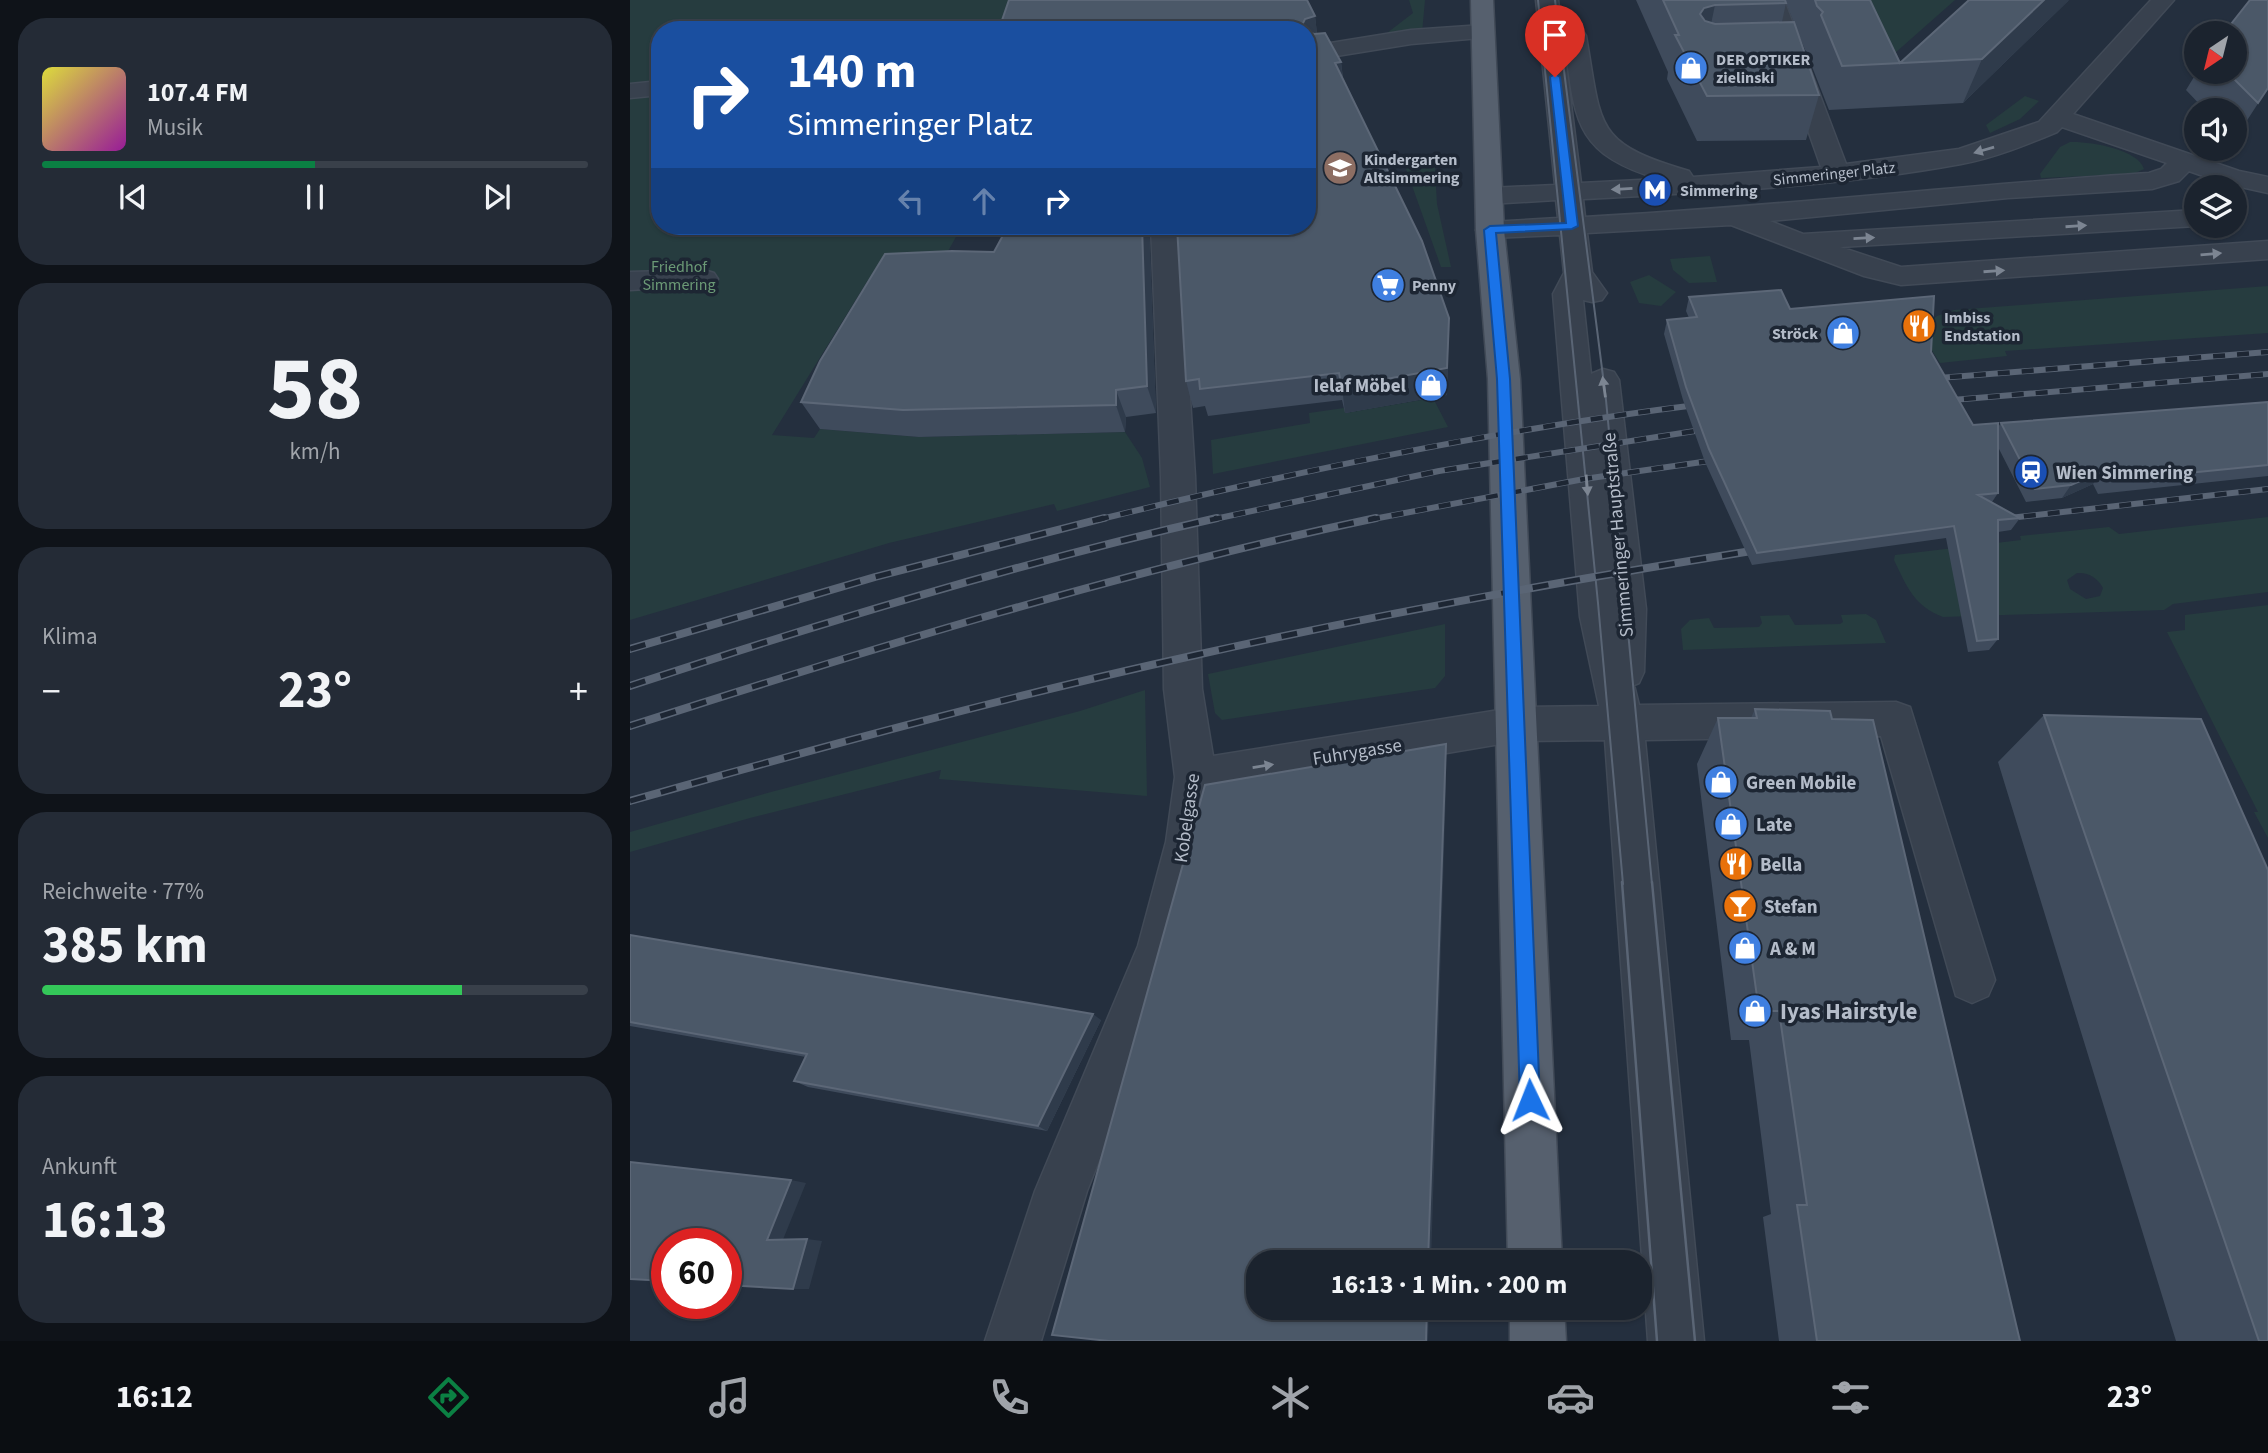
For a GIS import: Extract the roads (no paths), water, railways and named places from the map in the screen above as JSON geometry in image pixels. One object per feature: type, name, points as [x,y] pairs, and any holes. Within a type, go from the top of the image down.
[{"type":"main road","points":[[1482,0],[1490,230],[1504,379],[1535,1250]]},
{"type":"main road","points":[[1537,1320],[1538,1341]]},
{"type":"street","name":"Simmeringer Hauptstraße","points":[[1547,0],[1578,273],[1568,294],[1600,617],[1623,723],[1676,1341]]},
{"type":"street","points":[[1569,0],[1590,123],[1596,137],[1616,155],[1634,163],[1657,172],[1716,184]]},
{"type":"street","points":[[1773,0],[1796,56],[1836,173]]},
{"type":"street","points":[[2008,190],[2043,145],[2053,122],[2163,0]]},
{"type":"street","points":[[1318,52],[1411,37],[1483,32]]},
{"type":"street","points":[[1770,57],[1796,56]]},
{"type":"street","points":[[630,90],[651,89]]},
{"type":"street","points":[[2053,122],[2184,161],[2235,188],[2268,185]]},
{"type":"street","name":"Simmeringer Platz","points":[[1489,196],[1716,184],[1836,173],[1961,156],[2004,144],[2053,122]]},
{"type":"street","name":"Simmeringer Platz","points":[[1490,230],[1733,217],[2008,190],[2152,181],[2170,175],[2184,161]]},
{"type":"street","name":"Simmeringer Platz","points":[[1733,217],[1874,270],[1901,276],[2268,250]]},
{"type":"street","name":"Simmeringer Platz","points":[[1796,241],[1974,233],[2184,219]]},
{"type":"street","name":"Kobelgasse","points":[[1013,1341],[1061,1191],[1161,946],[1186,842],[1196,778],[1183,689],[1178,476],[1165,235]]},
{"type":"street","points":[[630,281],[704,279]]},
{"type":"street","name":"Fuhrygasse","points":[[1196,778],[1518,724],[1896,719],[1972,980]]},
{"type":"tram line","points":[[1538,0],[1623,884]]},
{"type":"tram line","points":[[1555,0],[1606,400],[1652,884]]},
{"type":"tram line","points":[[1622,882],[1657,1341]]},
{"type":"tram line","points":[[1652,882],[1695,1341]]},
{"type":"railway","points":[[1926,379],[2268,352]]},
{"type":"railway","points":[[1940,401],[2268,374]]},
{"type":"railway","points":[[1097,520],[1399,453],[1551,426],[1704,404]]},
{"type":"railway","points":[[1210,520],[1439,471],[1714,428]]},
{"type":"railway","points":[[1368,520],[1584,479],[1723,459]]},
{"type":"railway","points":[[2010,518],[2000,519],[2268,489]]},
{"type":"railway","points":[[630,649],[875,577],[1104,518]]},
{"type":"railway","points":[[630,686],[922,595],[1069,554],[1217,518]]},
{"type":"railway","points":[[630,726],[1000,612],[1187,562],[1376,518]]},
{"type":"railway","points":[[630,801],[912,724],[1196,655],[1479,597],[1764,549]]},
{"type":"place","name":"DER OPTIKER zielinski","points":[[1691,68]]},
{"type":"place","name":"Kindergarten Altsimmering","points":[[1340,168]]},
{"type":"place","name":"Simmering","points":[[1655,190]]},
{"type":"place","name":"Penny","points":[[1388,285]]},
{"type":"place","name":"Imbiss Endstation","points":[[1919,326]]},
{"type":"place","name":"Ströck","points":[[1843,333]]},
{"type":"place","name":"Ielaf Möbel","points":[[1431,385]]},
{"type":"place","name":"Wien Simmering","points":[[2031,472]]},
{"type":"place","name":"Green Mobile","points":[[1721,782]]},
{"type":"place","name":"Late","points":[[1731,824]]},
{"type":"place","name":"Bella","points":[[1736,864]]},
{"type":"place","name":"Stefan","points":[[1740,906]]},
{"type":"place","name":"A & M","points":[[1745,948]]},
{"type":"place","name":"Iyas Hairstyle","points":[[1755,1011]]},
{"type":"park label","name":"Friedhof Simmering","points":[[679,275]]}]
